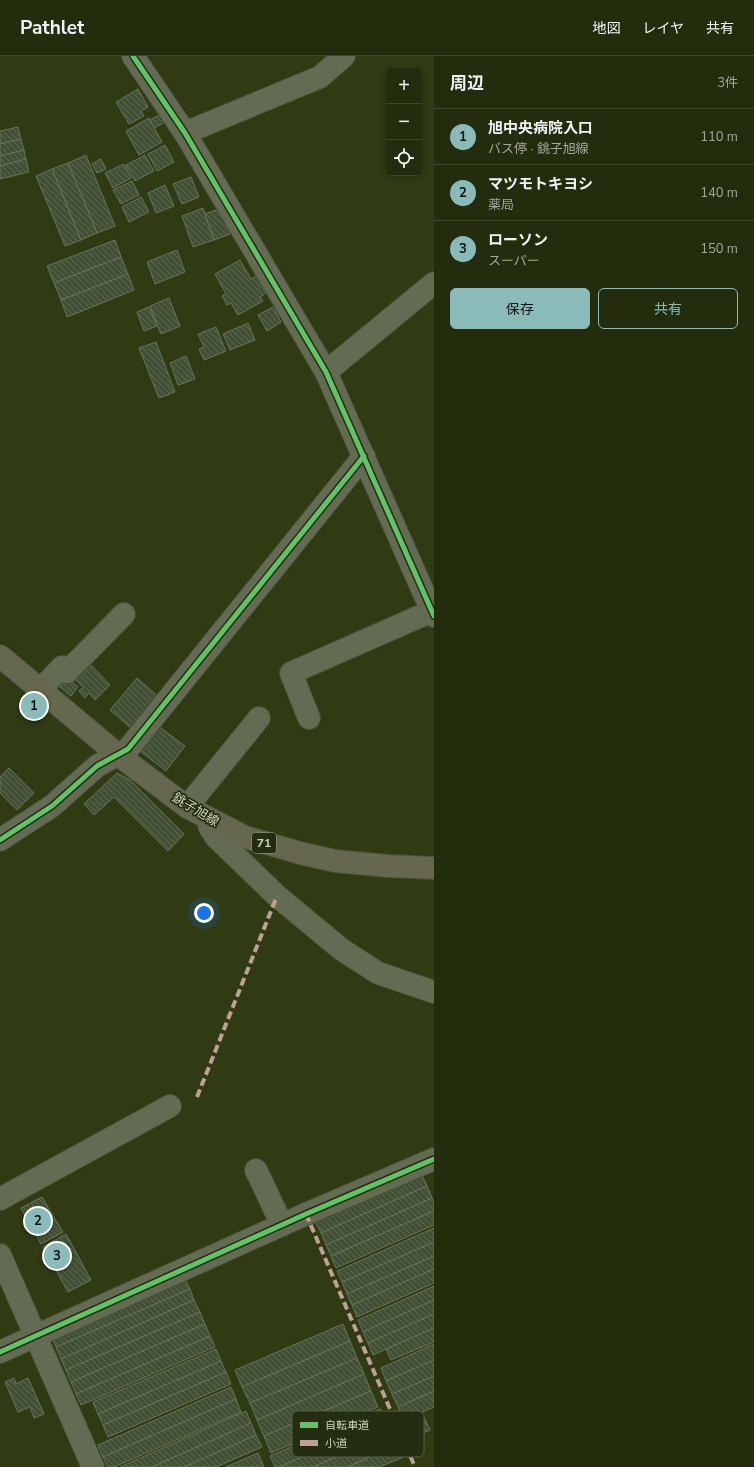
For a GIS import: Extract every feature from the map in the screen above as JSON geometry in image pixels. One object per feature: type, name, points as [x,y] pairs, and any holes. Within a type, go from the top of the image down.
[{"type":"main road","name":"銚子旭線","points":[[0,656],[117,754],[187,807],[245,837],[300,854],[335,861],[388,866],[434,868]]},
{"type":"street","points":[[133,56],[185,133],[326,372],[433,614],[291,673],[309,718]]},
{"type":"street","points":[[185,133],[320,77],[344,56]]},
{"type":"street","points":[[326,372],[434,283]]},
{"type":"street","points":[[0,840],[52,806],[97,766],[128,749],[364,456]]},
{"type":"street","points":[[40,690],[62,667],[67,672],[124,614]]},
{"type":"street","points":[[187,807],[259,718]]},
{"type":"street","points":[[208,818],[210,828],[216,837],[277,896],[341,949],[378,973],[434,992]]},
{"type":"street","points":[[0,1199],[170,1106]]},
{"type":"street","points":[[0,1352],[282,1225],[434,1160]]},
{"type":"street","points":[[256,1170],[282,1225]]},
{"type":"street","points":[[0,1255],[93,1467]]},
{"type":"building","points":[[138,89],[148,107],[141,111],[144,116],[129,124],[116,102]]},
{"type":"building","points":[[163,113],[167,121],[154,128],[150,120]]},
{"type":"building","points":[[149,118],[162,142],[139,155],[126,131]]},
{"type":"building","points":[[18,127],[21,139],[0,144],[0,131]]},
{"type":"building","points":[[21,139],[24,150],[0,156],[0,144]]},
{"type":"building","points":[[165,145],[174,162],[157,171],[148,154]]},
{"type":"building","points":[[24,150],[26,159],[0,166],[0,156]]},
{"type":"building","points":[[86,155],[115,226],[97,233],[68,163]]},
{"type":"building","points":[[145,155],[154,171],[135,181],[126,165]]},
{"type":"building","points":[[26,159],[29,172],[0,179],[0,166]]},
{"type":"building","points":[[101,159],[106,169],[97,173],[92,164]]},
{"type":"building","points":[[68,163],[97,233],[81,240],[52,169]]},
{"type":"building","points":[[124,164],[131,178],[113,188],[105,173]]},
{"type":"building","points":[[52,169],[81,240],[65,246],[36,176]]},
{"type":"building","points":[[191,177],[199,197],[182,204],[173,184]]},
{"type":"building","points":[[132,181],[139,195],[121,204],[113,190]]},
{"type":"building","points":[[165,185],[174,206],[156,213],[148,193]]},
{"type":"building","points":[[141,197],[149,212],[129,222],[122,207]]},
{"type":"building","points":[[203,208],[214,240],[193,247],[182,216]]},
{"type":"building","points":[[221,208],[230,234],[214,240],[205,214]]},
{"type":"building","points":[[115,240],[121,257],[54,283],[47,266]]},
{"type":"building","points":[[177,250],[185,272],[155,284],[147,262]]},
{"type":"building","points":[[121,257],[128,274],[61,300],[54,283]]},
{"type":"building","points":[[240,260],[251,279],[256,276],[266,293],[260,297],[263,301],[238,315],[231,303],[227,305],[222,296],[226,294],[215,274]]},
{"type":"building","points":[[128,274],[134,290],[67,317],[61,300]]},
{"type":"building","points":[[169,298],[180,326],[161,334],[150,306]]},
{"type":"building","points":[[149,307],[157,326],[144,331],[137,312]]},
{"type":"building","points":[[273,307],[281,322],[267,331],[258,315]]},
{"type":"building","points":[[248,323],[255,340],[230,350],[223,334]]},
{"type":"building","points":[[216,327],[226,351],[204,360],[199,349],[204,347],[198,334]]},
{"type":"building","points":[[156,342],[175,392],[159,398],[139,348]]},
{"type":"building","points":[[186,356],[195,379],[178,385],[170,363]]},
{"type":"building","points":[[86,660],[110,685],[95,700],[89,693],[85,698],[79,691],[83,687],[71,675]]},
{"type":"building","points":[[68,678],[78,687],[71,696],[60,687]]},
{"type":"building","points":[[137,678],[160,698],[133,730],[110,710]]},
{"type":"building","points":[[158,726],[185,746],[166,771],[140,751]]},
{"type":"building","points":[[9,768],[34,793],[17,810],[0,793],[0,777]]},
{"type":"building","points":[[117,773],[130,780],[184,834],[168,851],[114,797],[94,815],[84,804]]},
{"type":"building","points":[[422,1175],[427,1186],[321,1233],[315,1221]]},
{"type":"building","points":[[427,1186],[432,1198],[326,1245],[321,1233]]},
{"type":"building","points":[[42,1197],[63,1232],[41,1244],[21,1208]]},
{"type":"building","points":[[432,1198],[434,1202],[434,1211],[331,1256],[326,1245]]},
{"type":"building","points":[[434,1211],[434,1225],[336,1268],[331,1256]]},
{"type":"building","points":[[434,1228],[434,1242],[342,1282],[337,1271]]},
{"type":"building","points":[[66,1234],[91,1280],[68,1292],[43,1247]]},
{"type":"building","points":[[434,1242],[434,1256],[347,1294],[342,1282]]},
{"type":"building","points":[[434,1256],[434,1269],[352,1305],[347,1294]]},
{"type":"building","points":[[434,1269],[434,1283],[357,1317],[352,1305]]},
{"type":"building","points":[[184,1277],[190,1289],[56,1347],[51,1335]]},
{"type":"building","points":[[434,1286],[434,1300],[363,1332],[358,1320]]},
{"type":"building","points":[[190,1289],[194,1300],[61,1359],[56,1347]]},
{"type":"building","points":[[194,1300],[200,1312],[66,1370],[61,1359]]},
{"type":"building","points":[[434,1300],[434,1314],[368,1343],[363,1332]]},
{"type":"building","points":[[200,1312],[205,1324],[71,1382],[66,1370]]},
{"type":"building","points":[[434,1314],[434,1328],[373,1355],[368,1343]]},
{"type":"building","points":[[205,1324],[210,1336],[76,1394],[71,1382]]},
{"type":"building","points":[[343,1324],[350,1341],[242,1387],[235,1370]]},
{"type":"building","points":[[434,1328],[434,1342],[391,1360],[386,1349]]},
{"type":"building","points":[[210,1336],[215,1347],[81,1405],[76,1394]]},
{"type":"building","points":[[350,1341],[357,1358],[250,1403],[242,1387]]},
{"type":"building","points":[[434,1344],[434,1360],[386,1381],[381,1368]]},
{"type":"building","points":[[216,1349],[221,1361],[98,1414],[93,1402]]},
{"type":"building","points":[[357,1358],[364,1374],[257,1420],[250,1403]]},
{"type":"building","points":[[434,1360],[434,1376],[392,1394],[386,1381]]},
{"type":"building","points":[[221,1361],[226,1372],[103,1425],[98,1414]]},
{"type":"building","points":[[226,1372],[231,1384],[108,1437],[103,1425]]},
{"type":"building","points":[[364,1374],[371,1391],[323,1411],[292,1411],[292,1424],[264,1436],[257,1420]]},
{"type":"building","points":[[434,1376],[434,1391],[398,1407],[392,1394]]},
{"type":"building","points":[[14,1378],[16,1384],[28,1378],[44,1414],[34,1418],[30,1407],[18,1412],[5,1382]]},
{"type":"building","points":[[231,1387],[236,1399],[103,1457],[98,1445]]},
{"type":"building","points":[[371,1391],[378,1407],[369,1411],[323,1411]]},
{"type":"building","points":[[434,1391],[434,1407],[424,1411],[400,1411],[398,1407]]},
{"type":"building","points":[[236,1399],[241,1412],[114,1467],[108,1467],[103,1457]]},
{"type":"building","points":[[246,1411],[251,1423],[152,1467],[120,1467]]},
{"type":"building","points":[[424,1417],[430,1430],[424,1433]]},
{"type":"building","points":[[251,1423],[256,1435],[184,1467],[152,1467]]},
{"type":"building","points":[[292,1424],[292,1444],[271,1453],[264,1436]]},
{"type":"building","points":[[256,1435],[262,1447],[216,1467],[184,1467]]},
{"type":"building","points":[[292,1447],[292,1457],[302,1457],[279,1467],[275,1467],[270,1456]]},
{"type":"building","points":[[258,1453],[264,1467],[226,1467]]},
{"type":"building","points":[[302,1457],[336,1457],[313,1467],[279,1467]]},
{"type":"building","points":[[336,1457],[370,1457],[347,1467],[313,1467]]},
{"type":"building","points":[[370,1457],[402,1458],[379,1467],[347,1467]]},
{"type":"marked path","points":[[197,1097],[277,896]]},
{"type":"marked path","points":[[306,1214],[391,1411]]},
{"type":"marked path","points":[[411,1457],[415,1467]]},
{"type":"cycle path","points":[[133,56],[185,133],[326,372],[434,616]]},
{"type":"cycle path","points":[[0,840],[52,806],[97,766],[128,749],[364,456]]},
{"type":"cycle path","points":[[0,1352],[306,1214],[434,1159]]},
{"type":"place","name":"旭中央病院入口","points":[[34,706]]},
{"type":"place","name":"マツモトキヨシ","points":[[38,1221]]},
{"type":"place","name":"ローソン","points":[[57,1256]]}]
